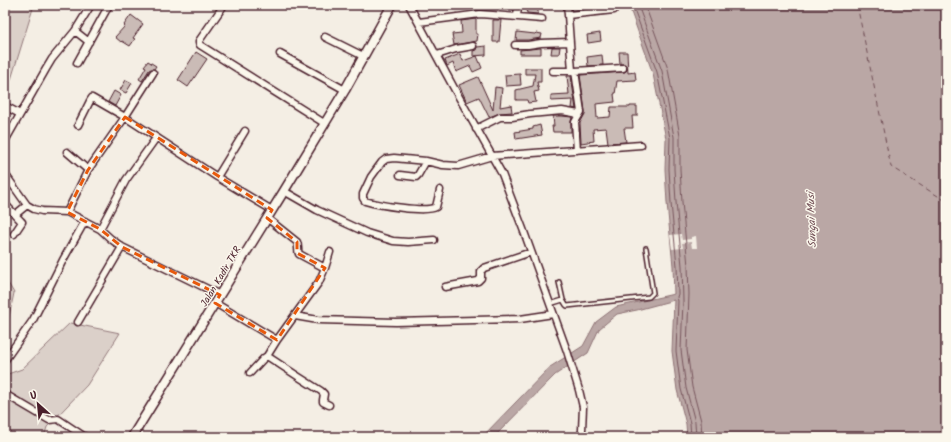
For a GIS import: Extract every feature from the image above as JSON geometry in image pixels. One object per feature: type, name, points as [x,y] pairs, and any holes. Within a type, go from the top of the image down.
[{"type":"street","points":[[5,141],[52,59],[75,31],[91,5]]},
{"type":"street","points":[[77,63],[109,5]]},
{"type":"street","points":[[224,5],[199,41],[200,45],[324,124]]},
{"type":"street","name":"Jalan Kadir TKR","points":[[132,437],[345,90],[392,5]]},
{"type":"street","points":[[409,5],[502,174],[568,351],[583,407],[581,437]]},
{"type":"street","points":[[513,16],[518,5]]},
{"type":"street","points":[[567,5],[570,42],[581,112],[575,122],[577,150]]},
{"type":"street","points":[[568,15],[614,10]]},
{"type":"street","points":[[419,22],[480,14],[542,19]]},
{"type":"street","points":[[75,31],[89,42]]},
{"type":"street","points":[[325,37],[363,56]]},
{"type":"street","points":[[515,45],[570,42]]},
{"type":"street","points":[[437,56],[456,49],[473,46]]},
{"type":"street","points":[[280,54],[345,90]]},
{"type":"street","points":[[553,71],[623,68]]},
{"type":"street","points":[[67,212],[88,170],[153,74]]},
{"type":"street","points":[[78,125],[92,98],[125,117],[270,214],[296,242],[298,245],[299,254],[325,268]]},
{"type":"street","points":[[5,106],[20,114]]},
{"type":"street","points":[[476,129],[500,117],[562,112],[579,114]]},
{"type":"street","points":[[217,178],[246,131]]},
{"type":"street","points":[[100,229],[126,180],[156,138]]},
{"type":"street","points":[[440,190],[436,207],[432,209],[406,209],[372,203],[365,201],[363,198],[363,194],[371,177],[386,159],[394,158],[426,161],[443,165],[458,166],[492,156],[641,145]]},
{"type":"street","points":[[67,152],[88,170]]},
{"type":"street","points":[[400,175],[416,177],[426,161]]},
{"type":"street","points":[[5,174],[27,204],[34,209],[42,211],[67,212],[100,229],[122,247],[220,295]]},
{"type":"street","points":[[284,190],[317,210],[367,233],[393,241],[408,242],[434,240]]},
{"type":"street","points":[[5,204],[22,222],[14,234]]},
{"type":"street","points":[[16,214],[27,204]]},
{"type":"street","points":[[5,360],[33,320],[84,220]]},
{"type":"street","points":[[78,322],[122,247]]},
{"type":"street","points":[[250,373],[267,356],[319,282],[330,252]]},
{"type":"street","points":[[445,286],[478,281],[481,278],[482,270],[531,252]]},
{"type":"street","points":[[215,303],[277,340]]},
{"type":"street","points":[[295,316],[318,320],[396,322],[520,319],[553,314]]},
{"type":"street","points":[[267,356],[322,391],[324,394],[323,402],[329,405]]},
{"type":"street","points":[[5,394],[49,420],[58,419],[85,437]]},
{"type":"lane","points":[[559,282],[563,300],[567,306],[649,297],[653,293],[646,248]]},
{"type":"lane","points":[[550,304],[563,300]]},
{"type":"highlighted area","points":[[125,117],[272,210],[267,218],[297,242],[297,253],[325,268],[277,340],[215,303],[220,295],[122,247],[100,229],[67,212],[88,170]]},
{"type":"shaded area","points":[[5,5],[34,5],[5,99]]},
{"type":"shaded area","points":[[5,278],[14,293],[5,333]]},
{"type":"shaded area","points":[[70,323],[120,333],[87,385],[47,427],[44,437],[5,437],[5,375],[22,369]]},
{"type":"water","name":"Sungai Musi","points":[[630,5],[946,5],[946,437],[687,437],[686,424],[677,390],[672,351],[674,300],[617,314],[599,329],[588,353],[555,375],[494,437],[482,437],[550,367],[583,346],[596,322],[616,307],[674,294],[665,169],[666,139],[653,74],[630,9]]},
{"type":"pier","points":[[681,234],[682,240],[691,239],[691,237],[696,236],[697,248],[692,248],[691,242],[682,243],[683,248],[672,249],[670,235]]},
{"type":"building","points":[[538,7],[538,14],[527,13],[526,8]]},
{"type":"building","points":[[131,15],[143,24],[133,38],[135,39],[130,46],[122,41],[121,42],[115,37],[125,26],[124,25]]},
{"type":"building","points":[[476,19],[476,34],[478,34],[477,41],[454,45],[452,34],[462,33],[461,21]]},
{"type":"building","points":[[493,20],[501,20],[499,42],[493,42]]},
{"type":"building","points":[[517,32],[542,34],[541,38],[516,40]]},
{"type":"building","points":[[600,33],[601,41],[588,43],[587,35]]},
{"type":"building","points":[[486,46],[486,55],[473,56],[473,51],[476,50],[477,47]]},
{"type":"building","points":[[552,47],[560,47],[559,54],[551,54]]},
{"type":"building","points":[[541,48],[541,54],[520,54],[520,50]]},
{"type":"building","points":[[196,52],[207,59],[188,87],[178,80]]},
{"type":"building","points":[[619,52],[627,52],[628,73],[635,72],[636,80],[617,81],[614,94],[615,102],[596,104],[597,118],[610,117],[611,107],[637,106],[637,116],[632,116],[633,128],[624,128],[626,142],[608,143],[606,128],[593,129],[594,141],[581,143],[580,123],[585,111],[580,75],[625,72],[627,67],[625,64],[620,64]]},
{"type":"building","points":[[460,54],[463,61],[477,56],[482,68],[473,72],[470,66],[456,72],[453,63],[447,66],[445,60]]},
{"type":"building","points":[[602,55],[603,65],[588,66],[587,57]]},
{"type":"building","points":[[148,61],[156,66],[154,69],[149,70],[142,81],[139,79],[146,67],[144,66]]},
{"type":"building","points":[[525,68],[541,68],[541,82],[537,82],[539,91],[534,92],[536,102],[528,103],[527,100],[516,100],[516,90],[533,86],[535,74],[525,74]]},
{"type":"building","points":[[520,74],[521,85],[506,86],[505,75]]},
{"type":"building","points":[[567,76],[571,76],[576,109],[572,108],[573,100],[551,101],[551,95],[569,94]]},
{"type":"building","points":[[478,77],[493,110],[495,87],[502,88],[500,107],[511,105],[512,112],[500,113],[489,117],[479,97],[467,102],[459,85]]},
{"type":"building","points":[[126,80],[132,83],[126,93],[120,90]]},
{"type":"building","points":[[114,91],[121,95],[115,106],[108,102]]},
{"type":"building","points":[[553,116],[572,117],[571,132],[553,132]]},
{"type":"building","points":[[540,125],[542,135],[516,139],[515,132],[533,129],[533,127]]},
{"type":"ferry route","points":[[857,5],[891,167],[946,201]]}]
